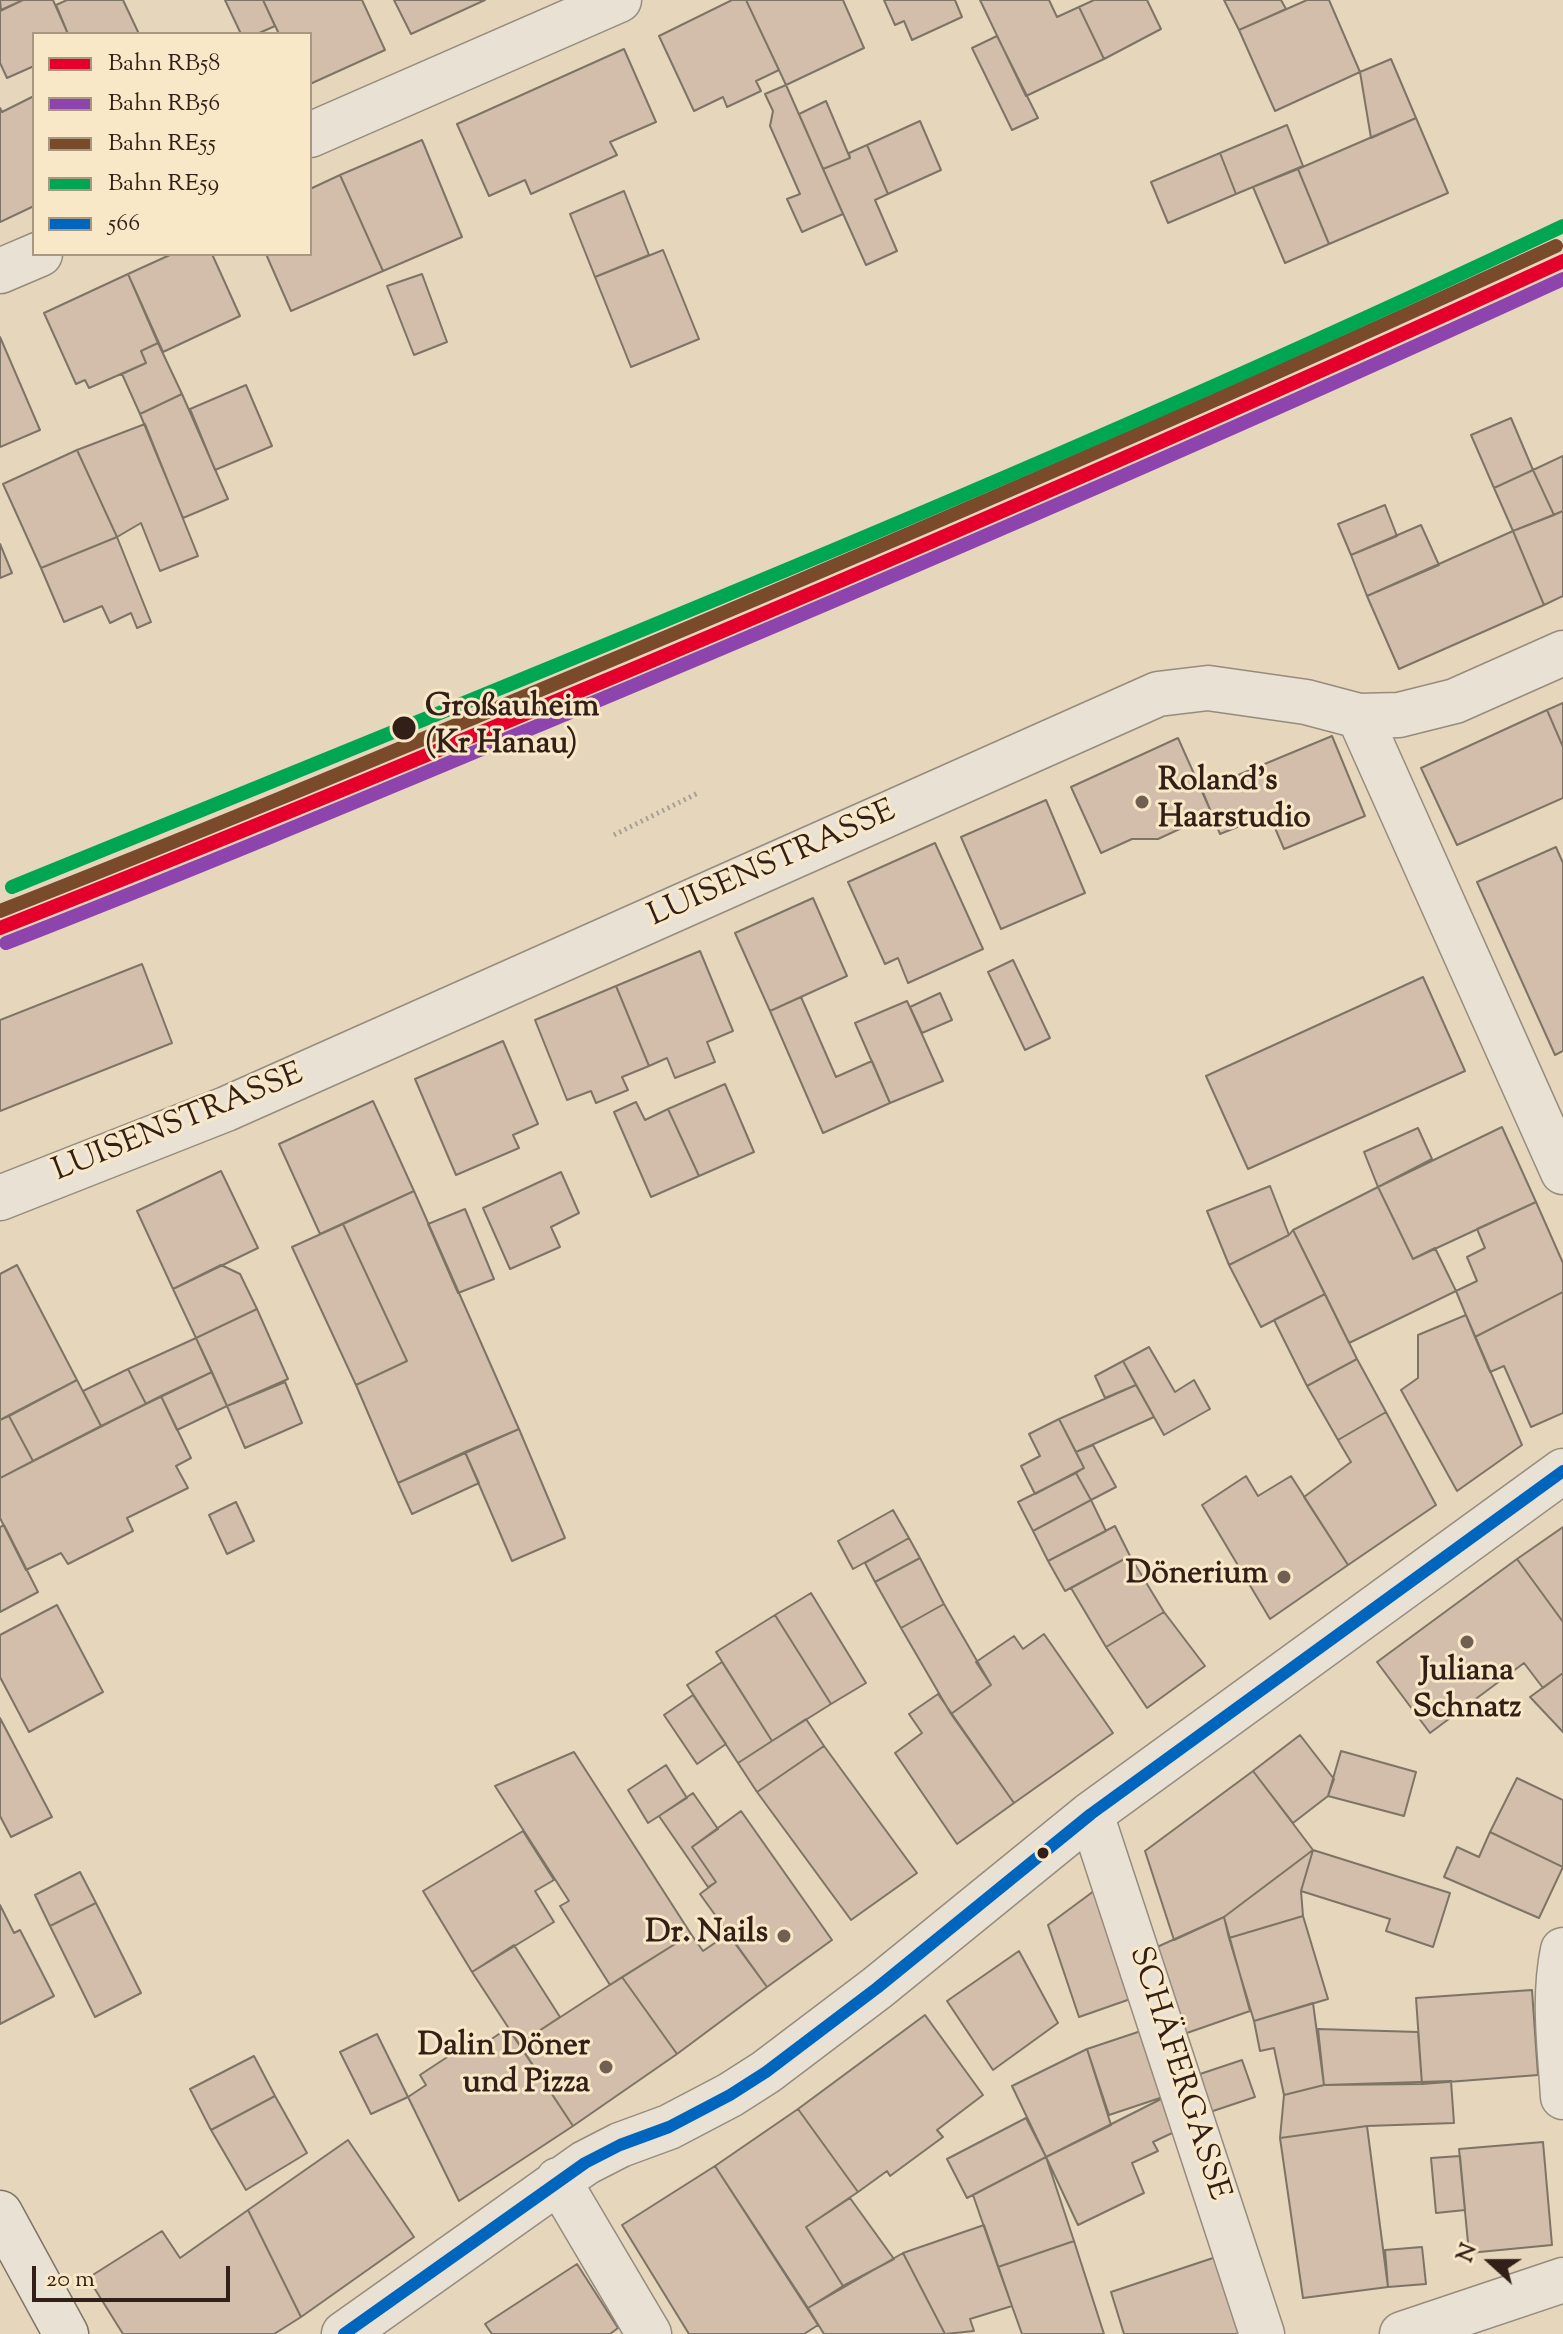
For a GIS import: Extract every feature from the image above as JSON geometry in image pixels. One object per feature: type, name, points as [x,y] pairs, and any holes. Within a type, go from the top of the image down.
[{"type":"street","points":[[312,134],[619,0]]},
{"type":"street","points":[[0,271],[35,256]]},
{"type":"street","name":"LUISENSTRASSE","points":[[0,1198],[226,1109],[1158,694],[1208,688],[1306,702],[1359,716],[1399,715],[1455,701],[1563,653]]},
{"type":"street","points":[[1359,716],[1563,1172]]},
{"type":"street","points":[[344,2334],[558,2180],[620,2145],[669,2127],[766,2072],[877,1988],[1091,1814],[1563,1471]]},
{"type":"street","name":"SCHÄFERGASSE","points":[[1091,1814],[1262,2334]]},
{"type":"street","points":[[1563,1950],[1557,2009],[1563,2097]]},
{"type":"street","points":[[558,2180],[649,2334]]},
{"type":"street","points":[[0,2213],[66,2334]]},
{"type":"street","points":[[1402,2334],[1563,2280]]},
{"type":"path","points":[[614,835],[698,793]]},
{"type":"building","points":[[0,0],[23,0],[1,10]]},
{"type":"building","points":[[23,0],[53,0],[67,32],[32,32],[32,67],[7,78],[0,63],[0,11]]},
{"type":"building","points":[[67,0],[123,0],[138,32],[67,32],[56,5]]},
{"type":"building","points":[[225,0],[263,0],[275,26],[262,32],[240,32]]},
{"type":"building","points":[[263,0],[362,0],[385,50],[312,83],[312,32],[278,32]]},
{"type":"building","points":[[394,0],[485,0],[411,34]]},
{"type":"building","points":[[732,0],[746,0],[779,70],[756,81],[761,91],[727,107],[723,97],[694,111],[659,36]]},
{"type":"building","points":[[746,0],[843,0],[864,48],[786,85]]},
{"type":"building","points":[[884,0],[955,0],[962,17],[912,40],[904,21],[895,25]]},
{"type":"building","points":[[980,0],[1049,0],[1057,17],[1079,7],[1104,59],[1026,96]]},
{"type":"building","points":[[1094,0],[1147,0],[1161,29],[1104,59],[1079,7]]},
{"type":"building","points":[[1224,0],[1281,0],[1286,9],[1239,30]]},
{"type":"building","points":[[1307,0],[1329,0],[1360,72],[1275,111],[1239,30]]},
{"type":"building","points":[[997,36],[1038,118],[1012,130],[972,48]]},
{"type":"building","points":[[624,49],[656,122],[610,142],[617,155],[531,194],[525,180],[489,196],[457,124]]},
{"type":"building","points":[[1391,59],[1416,118],[1371,138],[1360,72]]},
{"type":"building","points":[[786,85],[843,214],[802,232],[787,199],[800,194],[770,126],[773,111],[765,94]]},
{"type":"building","points":[[32,97],[32,207],[0,222],[0,108],[2,112]]},
{"type":"building","points":[[826,101],[850,158],[823,169],[799,114]]},
{"type":"building","points":[[1416,118],[1448,193],[1329,244],[1298,169]]},
{"type":"building","points":[[920,121],[941,170],[888,194],[867,145]]},
{"type":"building","points":[[1287,125],[1303,166],[1236,194],[1220,153]]},
{"type":"building","points":[[422,140],[462,237],[383,271],[340,175]]},
{"type":"building","points":[[867,145],[888,194],[875,200],[897,251],[866,265],[823,169],[850,158],[849,153]]},
{"type":"building","points":[[1220,153],[1236,194],[1168,223],[1151,182]]},
{"type":"building","points":[[1298,169],[1329,244],[1285,263],[1253,187]]},
{"type":"building","points":[[340,175],[383,271],[291,311],[267,256],[312,256],[312,188]]},
{"type":"building","points":[[624,191],[649,255],[595,277],[570,214]]},
{"type":"building","points":[[663,250],[699,339],[631,367],[595,277]]},
{"type":"building","points":[[168,256],[213,256],[240,316],[163,352],[128,274]]},
{"type":"building","points":[[128,274],[158,343],[141,351],[146,363],[89,388],[85,380],[76,384],[44,313]]},
{"type":"building","points":[[422,274],[447,342],[414,355],[387,286]]},
{"type":"building","points":[[0,337],[40,430],[0,447]]},
{"type":"building","points":[[158,343],[182,394],[140,414],[122,374],[146,363],[141,351]]},
{"type":"building","points":[[246,385],[272,446],[215,470],[190,409]]},
{"type":"building","points":[[182,394],[228,499],[183,518],[140,414]]},
{"type":"building","points":[[1511,418],[1533,470],[1494,488],[1471,435]]},
{"type":"building","points":[[145,424],[198,556],[160,571],[141,523],[117,537],[77,450]]},
{"type":"building","points":[[77,450],[117,537],[41,568],[3,484]]},
{"type":"building","points":[[1563,456],[1563,511],[1554,515],[1533,470]]},
{"type":"building","points":[[1533,470],[1554,515],[1513,531],[1494,488]]},
{"type":"building","points":[[1385,505],[1397,536],[1351,555],[1338,524]]},
{"type":"building","points":[[1563,511],[1563,596],[1544,605],[1513,531]]},
{"type":"building","points":[[1421,525],[1439,565],[1367,596],[1351,555]]},
{"type":"building","points":[[1513,531],[1544,605],[1399,669],[1367,596]]},
{"type":"building","points":[[117,537],[151,622],[137,628],[131,613],[110,623],[102,606],[64,622],[41,568]]},
{"type":"building","points":[[0,544],[12,573],[0,578]]},
{"type":"building","points":[[1563,703],[1563,747],[1547,710]]},
{"type":"building","points":[[1547,710],[1563,747],[1563,798],[1457,845],[1421,768]]},
{"type":"building","points":[[1332,736],[1365,816],[1284,849],[1269,814],[1220,834],[1202,790]]},
{"type":"building","name":"Roland's Haarstudio","points":[[1178,738],[1212,814],[1158,839],[1132,839],[1101,853],[1071,787]]},
{"type":"building","points":[[1046,800],[1085,893],[1001,929],[961,837]]},
{"type":"building","points":[[935,843],[983,949],[908,983],[898,958],[885,964],[848,882]]},
{"type":"building","points":[[1556,847],[1563,863],[1563,1051],[1555,1055],[1477,882]]},
{"type":"building","points":[[813,898],[847,976],[770,1011],[735,933]]},
{"type":"building","points":[[700,951],[733,1031],[707,1042],[715,1062],[675,1078],[667,1058],[649,1066],[616,986]]},
{"type":"building","points":[[1013,960],[1050,1038],[1025,1050],[988,972]]},
{"type":"building","points":[[142,964],[172,1043],[0,1111],[0,1020]]},
{"type":"building","points":[[1423,977],[1465,1071],[1248,1169],[1206,1076]]},
{"type":"building","points":[[616,986],[649,1066],[622,1077],[628,1090],[596,1103],[591,1091],[567,1100],[535,1020]]},
{"type":"building","points":[[940,993],[952,1020],[922,1033],[910,1007]]},
{"type":"building","points":[[801,997],[836,1077],[872,1061],[890,1103],[823,1133],[770,1011]]},
{"type":"building","points":[[907,1001],[943,1081],[890,1103],[855,1023]]},
{"type":"building","points":[[503,1041],[538,1124],[513,1135],[519,1148],[456,1175],[415,1079]]},
{"type":"building","points":[[725,1084],[754,1152],[699,1176],[668,1109]]},
{"type":"building","points":[[373,1101],[414,1191],[320,1234],[279,1144]]},
{"type":"building","points":[[636,1102],[645,1120],[668,1109],[699,1176],[651,1197],[614,1112]]},
{"type":"building","points":[[1502,1127],[1536,1202],[1413,1259],[1378,1187]]},
{"type":"building","points":[[1418,1128],[1432,1159],[1378,1187],[1364,1152]]},
{"type":"building","points":[[221,1171],[258,1248],[173,1289],[137,1211]]},
{"type":"building","points":[[561,1172],[579,1213],[551,1227],[560,1247],[510,1269],[483,1208]]},
{"type":"building","points":[[1270,1186],[1289,1235],[1229,1265],[1207,1211]]},
{"type":"building","points":[[1378,1187],[1413,1259],[1435,1248],[1456,1291],[1349,1343],[1293,1230]]},
{"type":"building","points":[[414,1191],[519,1429],[398,1483],[356,1385],[407,1361],[343,1224]]},
{"type":"building","points":[[1536,1202],[1563,1263],[1563,1292],[1475,1337],[1456,1291],[1477,1281],[1467,1257],[1485,1248],[1477,1229]]},
{"type":"building","points":[[465,1209],[494,1279],[458,1293],[428,1224]]},
{"type":"building","points":[[343,1224],[407,1361],[356,1385],[292,1247]]},
{"type":"building","points":[[1293,1230],[1325,1294],[1261,1327],[1229,1265],[1289,1235]]},
{"type":"building","points":[[17,1265],[77,1380],[0,1420],[0,1274]]},
{"type":"building","points":[[221,1265],[240,1274],[257,1309],[196,1338],[173,1289]]},
{"type":"building","points":[[1563,1292],[1563,1413],[1531,1427],[1504,1366],[1490,1372],[1475,1337]]},
{"type":"building","points":[[1325,1294],[1357,1359],[1307,1386],[1274,1320]]},
{"type":"building","points":[[257,1309],[288,1379],[227,1406],[196,1338]]},
{"type":"building","points":[[1466,1315],[1522,1445],[1457,1491],[1401,1390],[1418,1378],[1418,1335]]},
{"type":"building","points":[[196,1338],[212,1372],[146,1404],[128,1369]]},
{"type":"building","points":[[1149,1347],[1175,1392],[1194,1380],[1210,1409],[1164,1435],[1123,1361]]},
{"type":"building","points":[[1357,1359],[1386,1412],[1338,1440],[1307,1386]]},
{"type":"building","points":[[1123,1361],[1136,1385],[1105,1398],[1095,1376]]},
{"type":"building","points":[[128,1369],[146,1404],[101,1426],[83,1391]]},
{"type":"building","points":[[212,1372],[227,1406],[177,1430],[161,1396]]},
{"type":"building","points":[[77,1380],[101,1426],[33,1461],[9,1416]]},
{"type":"building","points":[[285,1382],[302,1423],[245,1448],[227,1406]]},
{"type":"building","points":[[1136,1385],[1154,1417],[1076,1452],[1059,1419]]},
{"type":"building","points":[[161,1396],[191,1458],[176,1466],[188,1488],[127,1518],[133,1531],[68,1564],[61,1553],[26,1570],[0,1518],[0,1478]]},
{"type":"building","points":[[1386,1412],[1436,1505],[1348,1565],[1304,1497],[1351,1462],[1338,1440]]},
{"type":"building","points":[[9,1416],[33,1461],[0,1478],[0,1420]]},
{"type":"building","points":[[1059,1419],[1084,1468],[1035,1494],[1021,1466],[1040,1456],[1029,1434]]},
{"type":"building","points":[[519,1429],[565,1538],[512,1561],[465,1452]]},
{"type":"building","points":[[1093,1445],[1116,1487],[1091,1500],[1076,1473],[1084,1468],[1076,1452]]},
{"type":"building","points":[[465,1452],[479,1483],[412,1514],[398,1483]]},
{"type":"building","points":[[1076,1473],[1091,1500],[1033,1531],[1018,1502]]},
{"type":"building","points":[[1246,1476],[1258,1496],[1291,1476],[1348,1565],[1270,1619],[1202,1505]]},
{"type":"building","points":[[1091,1500],[1106,1531],[1048,1561],[1033,1531]]},
{"type":"building","points":[[236,1502],[254,1541],[227,1554],[209,1515]]},
{"type":"building","points":[[893,1510],[909,1538],[853,1569],[838,1541]]},
{"type":"building","points":[[4,1525],[38,1592],[0,1612],[0,1527]]},
{"type":"building","points":[[1115,1526],[1130,1556],[1065,1591],[1048,1561]]},
{"type":"building","points":[[1563,1527],[1563,1622],[1517,1559]]},
{"type":"building","points":[[909,1538],[920,1558],[875,1582],[865,1563]]},
{"type":"building","points":[[1130,1556],[1164,1612],[1106,1647],[1071,1588]]},
{"type":"building","points":[[920,1558],[944,1604],[901,1628],[875,1582]]},
{"type":"building","points":[[1517,1559],[1563,1622],[1563,1673],[1543,1688],[1524,1663],[1430,1733],[1377,1662]]},
{"type":"building","points":[[811,1593],[866,1683],[831,1704],[775,1615]]},
{"type":"building","points":[[944,1604],[991,1685],[951,1714],[901,1628]]},
{"type":"building","points":[[57,1605],[103,1692],[29,1732],[0,1677],[0,1635]]},
{"type":"building","points":[[1164,1612],[1205,1666],[1147,1708],[1106,1647]]},
{"type":"building","points":[[775,1615],[831,1704],[772,1741],[716,1652]]},
{"type":"building","points":[[1044,1634],[1113,1733],[1014,1803],[951,1714],[991,1685],[976,1662],[1014,1636],[1023,1649]]},
{"type":"building","points":[[722,1662],[772,1741],[738,1763],[687,1685]]},
{"type":"building","points":[[1563,1673],[1563,1732],[1530,1697]]},
{"type":"building","points":[[938,1694],[1014,1803],[957,1844],[895,1753],[922,1733],[909,1714]]},
{"type":"building","points":[[693,1695],[726,1744],[697,1764],[664,1715]]},
{"type":"building","points":[[0,1718],[52,1817],[11,1837],[0,1816]]},
{"type":"building","points":[[806,1719],[824,1746],[757,1792],[738,1763]]},
{"type":"building","points":[[1300,1735],[1334,1779],[1328,1796],[1293,1823],[1253,1771]]},
{"type":"building","points":[[824,1746],[917,1873],[851,1920],[757,1792]]},
{"type":"building","points":[[1341,1751],[1416,1772],[1404,1816],[1328,1796]]},
{"type":"building","points":[[574,1752],[691,1934],[610,1985],[560,1906],[569,1901],[495,1786]]},
{"type":"building","points":[[666,1765],[687,1798],[648,1823],[628,1790]]},
{"type":"building","points":[[1253,1771],[1313,1850],[1224,1917],[1174,1940],[1145,1851]]},
{"type":"building","points":[[1517,1778],[1563,1800],[1563,1867],[1490,1832]]},
{"type":"building","points":[[693,1793],[718,1829],[692,1847],[716,1882],[708,1887],[659,1816]]},
{"type":"building","points":[[741,1811],[832,1940],[767,1987],[700,1894],[716,1882],[692,1847]]},
{"type":"building","points":[[523,1831],[554,1880],[535,1891],[554,1922],[472,1972],[423,1891]]},
{"type":"building","points":[[1490,1832],[1563,1867],[1539,1918],[1444,1877],[1457,1847],[1479,1857]]},
{"type":"building","points":[[1313,1850],[1301,1891],[1303,1916],[1229,1938],[1224,1917]]},
{"type":"building","points":[[1313,1850],[1450,1893],[1433,1947],[1386,1931],[1390,1919],[1301,1891]]},
{"type":"building","points":[[80,1872],[96,1903],[50,1926],[35,1895]]},
{"type":"building","points":[[1102,1885],[1139,1996],[1079,2017],[1048,1925]]},
{"type":"building","points":[[96,1903],[141,1993],[95,2017],[50,1926]]},
{"type":"building","points":[[0,1905],[14,1933],[20,1930],[54,1996],[0,2024]]},
{"type":"building","points":[[1303,1916],[1328,1999],[1254,2021],[1229,1938]]},
{"type":"building","points":[[1224,1917],[1250,2011],[1184,2034],[1157,1947]]},
{"type":"building","points":[[691,1934],[703,1951],[728,1934],[767,1987],[677,2054],[622,1977]]},
{"type":"building","points":[[514,1945],[560,2017],[519,2044],[472,1972]]},
{"type":"building","points":[[1019,1951],[1058,2023],[993,2070],[947,2001]]},
{"type":"building","points":[[622,1977],[677,2054],[573,2126],[519,2044]]},
{"type":"building","points":[[1532,1990],[1538,2075],[1422,2084],[1416,1998]]},
{"type":"building","points":[[1313,2003],[1324,2085],[1284,2095],[1274,2048],[1260,2051],[1254,2021]]},
{"type":"building","points":[[925,2015],[983,2095],[937,2130],[943,2137],[890,2176],[887,2171],[858,2192],[798,2109]]},
{"type":"building","points":[[508,2028],[573,2126],[459,2201],[408,2097],[426,2085],[420,2075],[473,2040],[478,2048]]},
{"type":"building","points":[[1147,2029],[1169,2095],[1109,2115],[1087,2049]]},
{"type":"building","points":[[1318,2029],[1418,2032],[1422,2084],[1324,2085]]},
{"type":"building","points":[[377,2034],[408,2097],[371,2114],[340,2052]]},
{"type":"building","points":[[1087,2049],[1111,2125],[1046,2157],[1012,2086]]},
{"type":"building","points":[[254,2056],[275,2096],[211,2130],[190,2089]]},
{"type":"building","points":[[1242,2060],[1255,2097],[1210,2112],[1197,2075]]},
{"type":"building","points":[[1451,2081],[1454,2123],[1367,2126],[1280,2138],[1284,2095],[1324,2085]]},
{"type":"building","points":[[1169,2095],[1185,2127],[1153,2142],[1158,2151],[1132,2163],[1144,2193],[1078,2225],[1046,2157]]},
{"type":"building","points":[[275,2096],[307,2153],[246,2190],[211,2130]]},
{"type":"building","points":[[798,2109],[858,2192],[806,2227],[843,2286],[808,2308],[715,2166]]},
{"type":"building","points":[[1026,2118],[1046,2157],[967,2198],[947,2159]]},
{"type":"building","points":[[1367,2126],[1388,2287],[1303,2298],[1280,2138]]},
{"type":"building","points":[[348,2140],[414,2237],[301,2317],[248,2210]]},
{"type":"building","points":[[1543,2142],[1552,2245],[1469,2253],[1459,2149]]},
{"type":"building","points":[[1460,2156],[1465,2210],[1436,2213],[1431,2158]]},
{"type":"building","points":[[1046,2157],[1074,2241],[998,2267],[973,2195]]},
{"type":"building","points":[[715,2166],[818,2325],[804,2334],[689,2334],[622,2225]]},
{"type":"building","points":[[850,2198],[894,2259],[843,2286],[806,2227]]},
{"type":"building","points":[[248,2210],[301,2317],[274,2334],[123,2334],[88,2278],[162,2231],[180,2258]]},
{"type":"building","points":[[984,2225],[1012,2306],[970,2319],[974,2331],[945,2334],[903,2253]]},
{"type":"building","points":[[1074,2241],[1104,2334],[1022,2334],[998,2267]]},
{"type":"building","points":[[1422,2247],[1426,2284],[1388,2287],[1385,2250]]},
{"type":"building","points":[[903,2253],[945,2334],[824,2334],[808,2308]]},
{"type":"building","points":[[1216,2257],[1242,2334],[1124,2334],[1111,2292]]},
{"type":"building","points":[[577,2264],[618,2328],[610,2334],[492,2334],[485,2324]]},
{"type":"rail line","name":"RE59","points":[[12,887],[598,648],[986,485],[1372,315],[1563,226]]},
{"type":"rail line","name":"RE55","points":[[0,911],[280,798],[810,576],[1184,414],[1556,246]]},
{"type":"rail line","name":"RB58","points":[[0,928],[351,786],[813,592],[1189,429],[1563,261]]},
{"type":"rail line","name":"RB56","points":[[6,943],[290,829],[822,606],[1194,445],[1563,279]]},
{"type":"transit line","name":"566","points":[[344,2334],[585,2163],[620,2145],[669,2127],[766,2072],[877,1988],[1091,1814],[1563,1471]]},
{"type":"place","name":"Großauheim (Kr Hanau)","points":[[404,728]]},
{"type":"place","name":"Roland's Haarstudio","points":[[1142,802]]},
{"type":"place","name":"Dönerium","points":[[1284,1577]]},
{"type":"place","name":"Juliana Schnatz","points":[[1467,1642]]},
{"type":"place","name":"Dr. Nails","points":[[784,1936]]},
{"type":"place","name":"Dalin Döner und Pizza","points":[[606,2067]]}]
